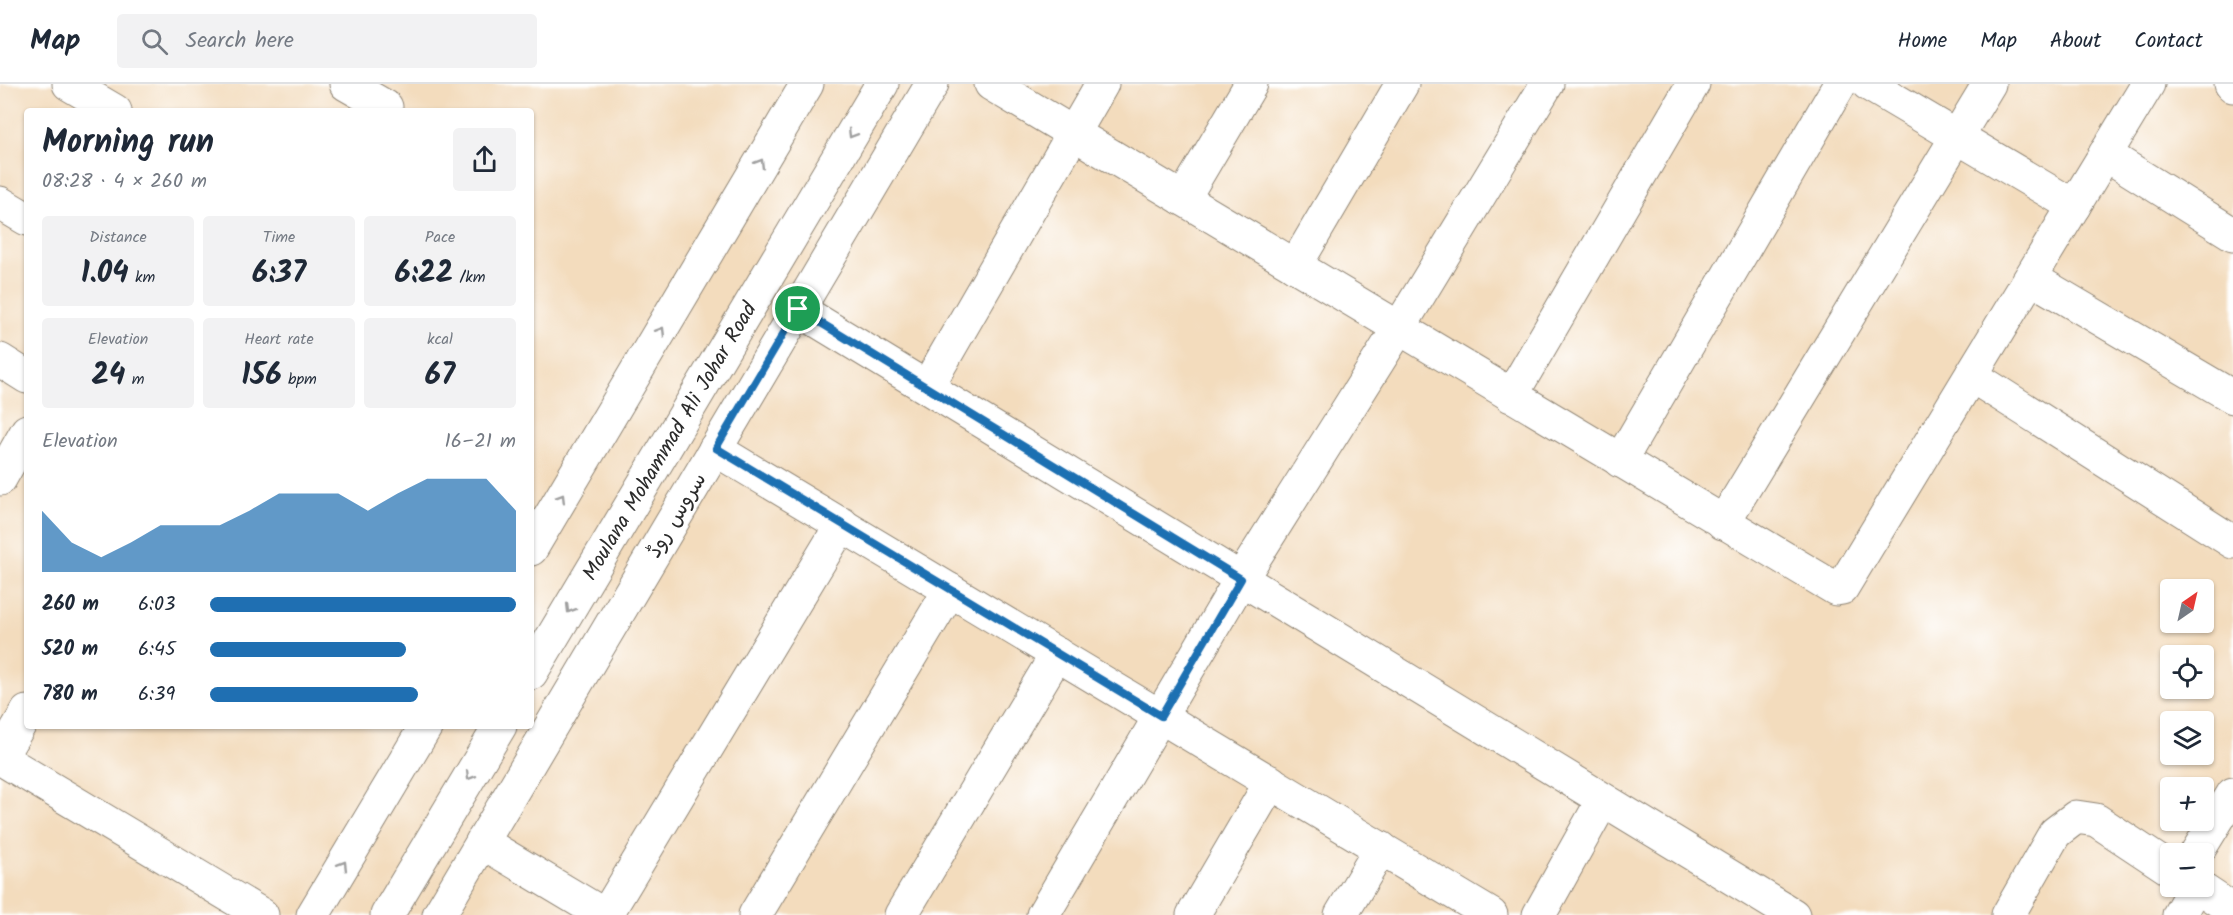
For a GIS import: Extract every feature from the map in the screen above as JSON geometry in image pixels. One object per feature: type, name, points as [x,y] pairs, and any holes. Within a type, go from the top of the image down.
[{"type":"street","points":[[69,84],[110,108]]},
{"type":"street","points":[[346,84],[390,101]]},
{"type":"street","points":[[534,544],[807,84]]},
{"type":"street","name":"Moulana Mohammad Ali Johar Road","points":[[534,668],[882,84]]},
{"type":"street","name":"سروس روڈ","points":[[439,915],[932,84]]},
{"type":"street","points":[[991,84],[1829,587],[1842,588],[2148,84]]},
{"type":"street","points":[[927,387],[1102,84]]},
{"type":"street","points":[[1184,199],[1251,84]]},
{"type":"street","points":[[1295,266],[1402,84]]},
{"type":"street","points":[[1043,915],[1241,579],[1399,328],[1547,84]]},
{"type":"street","points":[[1511,396],[1693,84]]},
{"type":"street","points":[[1620,461],[1840,84]]},
{"type":"street","points":[[1868,84],[2074,206]]},
{"type":"street","points":[[1723,523],[1989,84]]},
{"type":"street","points":[[2106,154],[2233,234]]},
{"type":"street","points":[[0,203],[24,217]]},
{"type":"street","points":[[2031,278],[2233,397]]},
{"type":"street","points":[[762,286],[1793,915]]},
{"type":"street","points":[[0,360],[24,374]]},
{"type":"street","points":[[1972,376],[2233,542]]},
{"type":"street","points":[[0,479],[24,436]]},
{"type":"street","points":[[716,448],[1489,914]]},
{"type":"street","points":[[482,842],[605,915],[842,524]]},
{"type":"street","points":[[755,915],[950,590]]},
{"type":"street","points":[[901,915],[1057,654]]},
{"type":"street","points":[[24,717],[0,758],[262,915]]},
{"type":"street","points":[[313,915],[424,729]]},
{"type":"street","points":[[387,915],[498,729]]},
{"type":"street","points":[[1193,915],[1271,782]]},
{"type":"street","points":[[2203,843],[2233,794]]},
{"type":"street","points":[[1539,915],[1603,800]]},
{"type":"street","points":[[2008,915],[2055,833],[2076,817],[2096,820],[2160,862]]},
{"type":"street","points":[[1341,915],[1381,848]]},
{"type":"street","points":[[2179,915],[2190,897]]},
{"type":"street","points":[[2213,897],[2233,910]]},
{"type":"route","points":[[798,309],[1241,579],[1161,716],[716,448],[798,309]]}]
